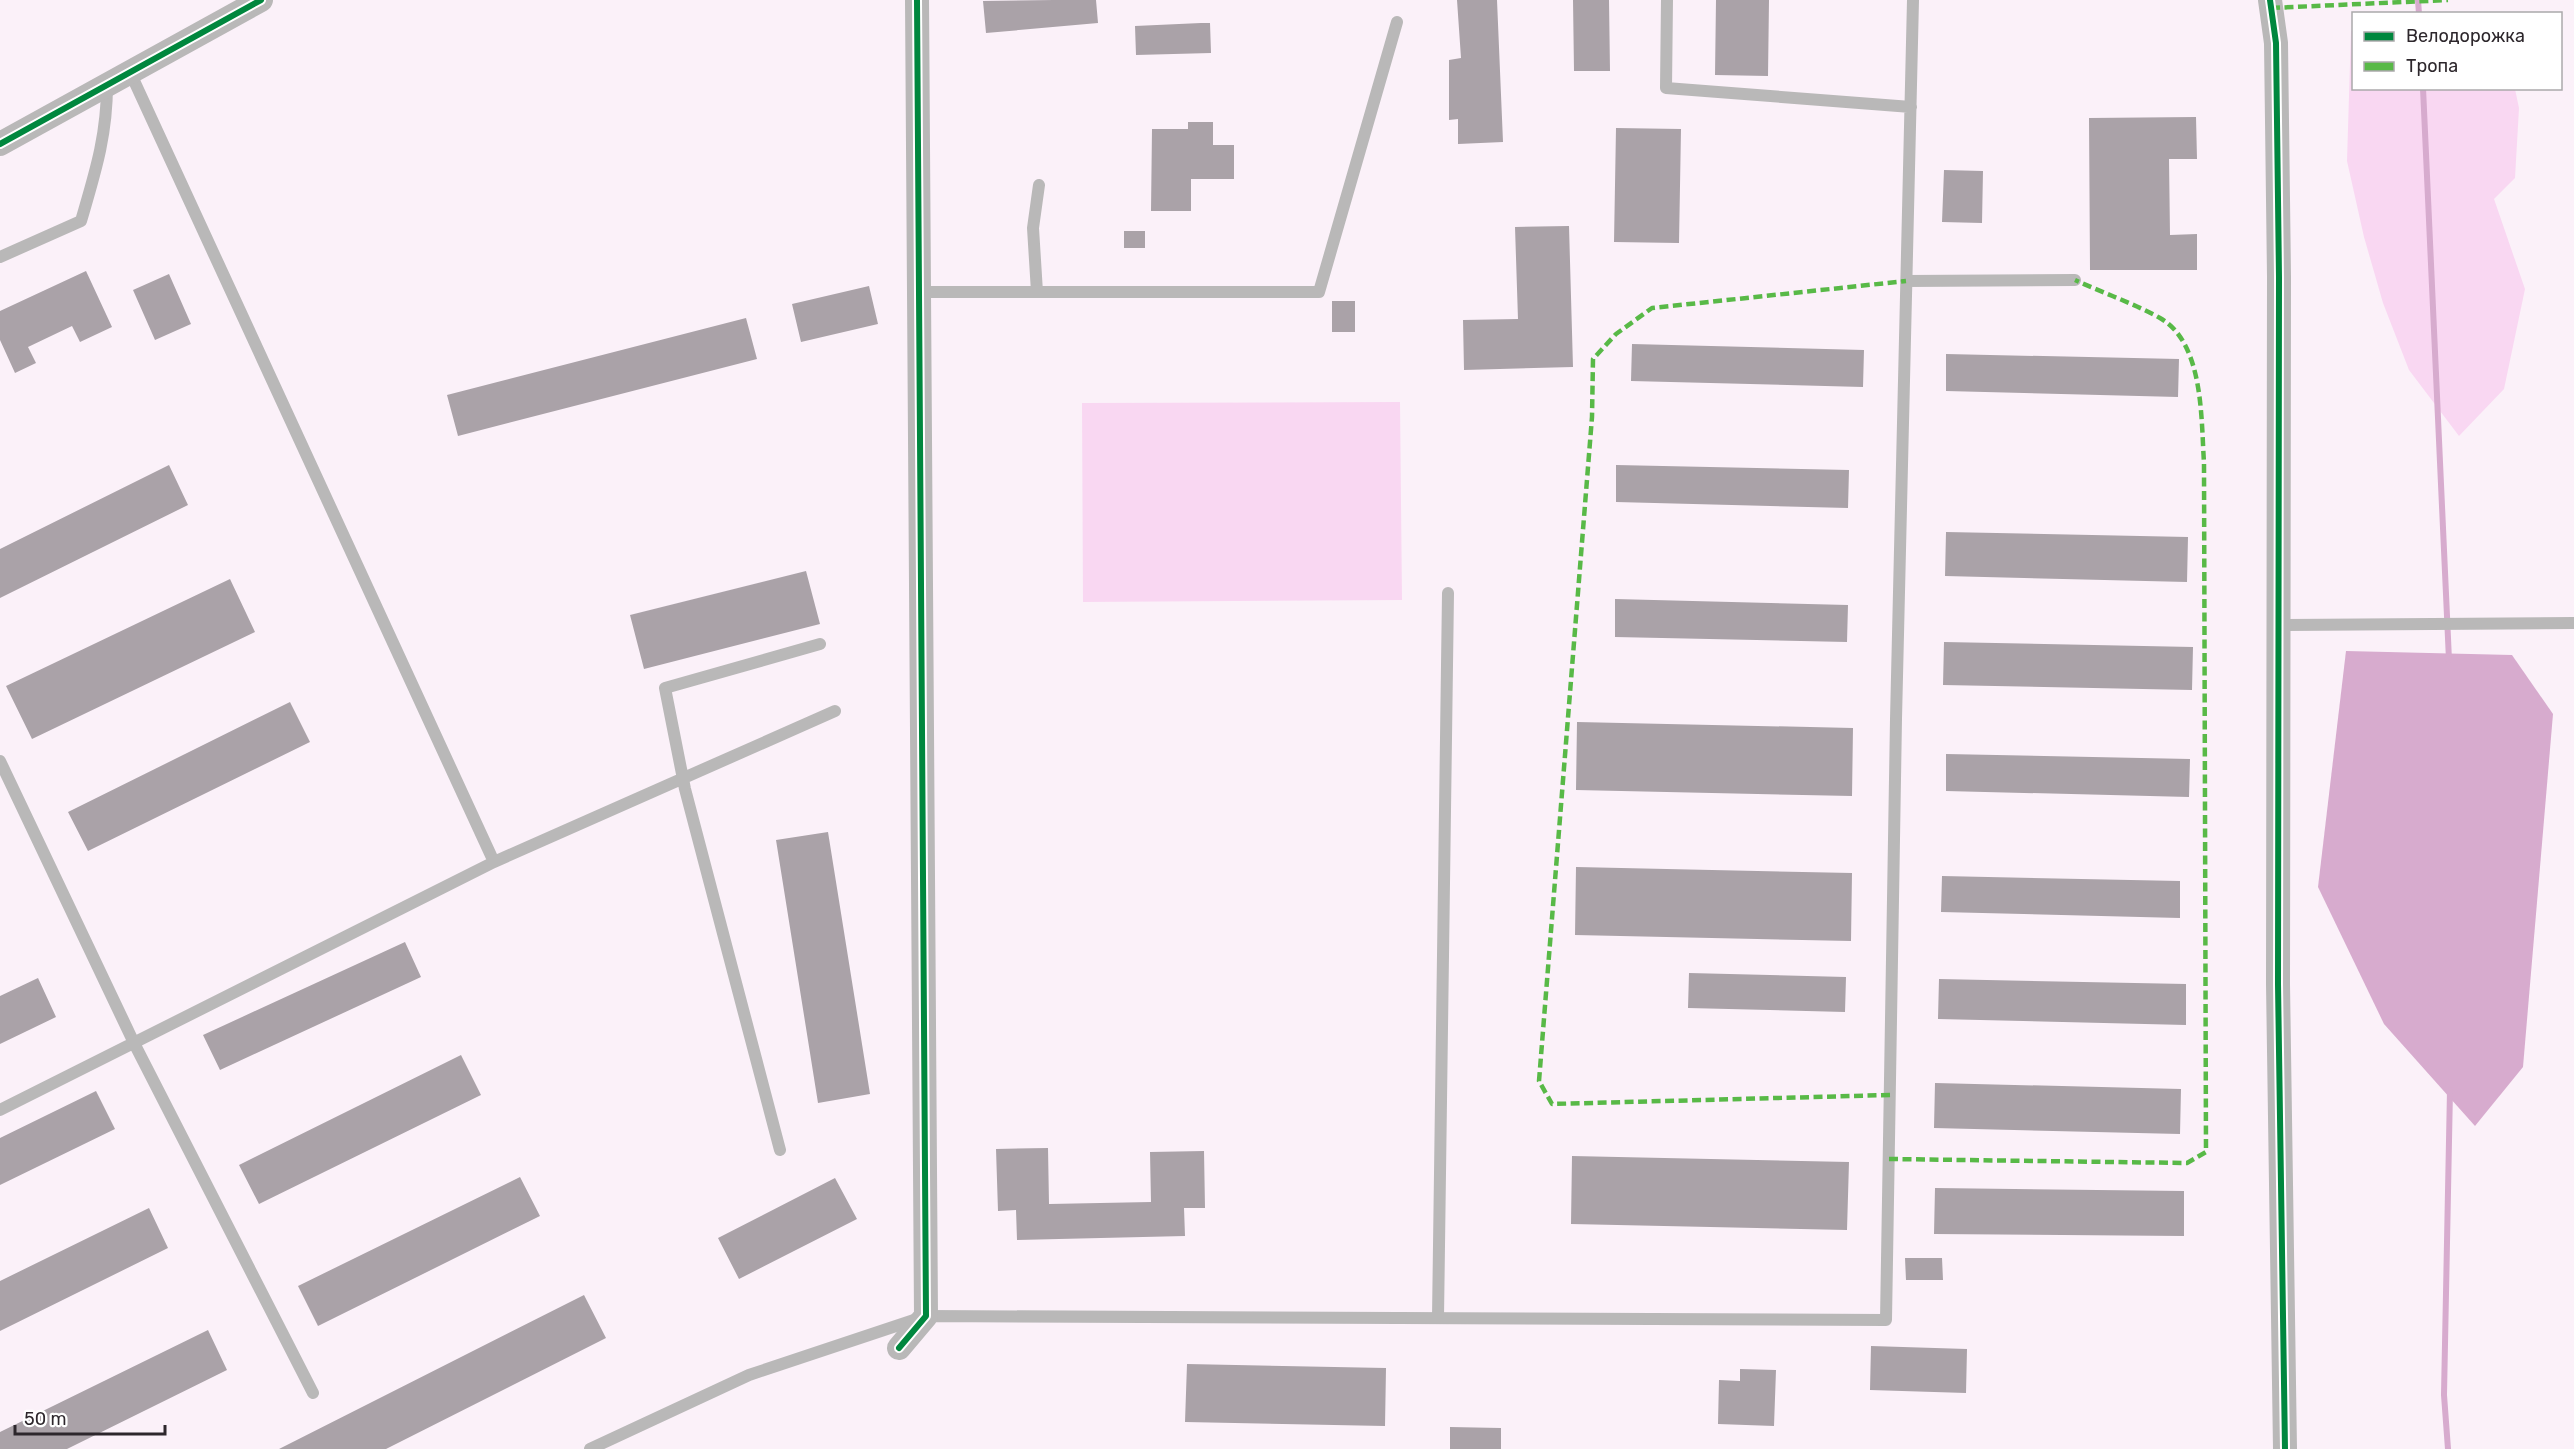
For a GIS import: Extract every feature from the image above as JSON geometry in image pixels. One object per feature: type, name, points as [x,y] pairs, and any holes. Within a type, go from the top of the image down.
[{"type":"street","points":[[0,144],[261,0]]},
{"type":"street","points":[[899,1348],[926,1316],[917,0]]},
{"type":"street","points":[[2270,0],[2276,43],[2280,625],[2278,984],[2285,1449]]},
{"type":"lane","points":[[1667,0],[1666,88],[1911,107]]},
{"type":"lane","points":[[590,1449],[749,1375],[926,1316],[1886,1320],[1913,0]]},
{"type":"lane","points":[[919,292],[1319,292],[1397,22]]},
{"type":"lane","points":[[130,72],[494,862]]},
{"type":"lane","points":[[0,257],[81,221],[98,164],[105,130],[107,85]]},
{"type":"lane","points":[[1037,292],[1033,228],[1039,185]]},
{"type":"lane","points":[[1906,281],[2075,280]]},
{"type":"lane","points":[[1438,1318],[1448,593]]},
{"type":"lane","points":[[2280,625],[2574,623]]},
{"type":"lane","points":[[780,1150],[683,778],[665,688],[820,644]]},
{"type":"lane","points":[[0,1110],[494,862],[835,711]]},
{"type":"lane","points":[[0,761],[134,1043],[314,1393]]},
{"type":"shaded area","points":[[2351,31],[2352,90],[2515,90],[2519,108],[2515,178],[2494,199],[2525,289],[2504,389],[2459,436],[2409,370],[2383,303],[2364,237],[2347,161]]},
{"type":"shaded area","points":[[1400,402],[1402,600],[1083,602],[1082,403]]},
{"type":"shaded area","points":[[2346,651],[2512,655],[2553,714],[2523,1067],[2475,1126],[2384,1024],[2318,887]]},
{"type":"building","points":[[1096,0],[1098,23],[986,33],[983,1]]},
{"type":"building","points":[[1457,0],[1497,0],[1503,142],[1458,144],[1458,119],[1449,120],[1449,60],[1461,58]]},
{"type":"building","points":[[1573,0],[1609,0],[1610,71],[1574,71]]},
{"type":"building","points":[[1716,0],[1769,0],[1768,76],[1715,75]]},
{"type":"building","points":[[1210,23],[1211,53],[1136,55],[1135,26]]},
{"type":"building","points":[[2196,117],[2197,159],[2169,159],[2170,235],[2197,234],[2197,270],[2090,270],[2089,118]]},
{"type":"building","points":[[1188,122],[1213,122],[1213,145],[1234,145],[1234,179],[1191,179],[1191,211],[1151,211],[1152,129],[1188,129]]},
{"type":"building","points":[[1616,128],[1681,129],[1679,243],[1614,242]]},
{"type":"building","points":[[1944,170],[1983,171],[1982,223],[1942,222]]},
{"type":"building","points":[[1569,226],[1573,367],[1464,370],[1463,320],[1518,319],[1515,227]]},
{"type":"building","points":[[1124,231],[1145,231],[1145,248],[1124,248]]},
{"type":"building","points":[[86,271],[112,327],[80,342],[72,326],[28,347],[36,363],[15,373],[0,340],[0,311]]},
{"type":"building","points":[[169,274],[191,324],[155,340],[133,290]]},
{"type":"building","points":[[869,286],[878,324],[801,342],[792,304]]},
{"type":"building","points":[[1332,301],[1355,301],[1355,332],[1332,332]]},
{"type":"building","points":[[746,318],[757,359],[458,436],[447,395]]},
{"type":"building","points":[[1632,344],[1864,350],[1863,387],[1631,381]]},
{"type":"building","points":[[1946,354],[2179,359],[2178,397],[1946,391]]},
{"type":"building","points":[[169,465],[188,505],[0,598],[0,549]]},
{"type":"building","points":[[1616,465],[1849,470],[1848,508],[1616,502]]},
{"type":"building","points":[[1946,532],[2188,537],[2187,582],[1945,576]]},
{"type":"building","points":[[806,571],[820,624],[644,669],[630,615]]},
{"type":"building","points":[[230,579],[255,632],[32,739],[6,686]]},
{"type":"building","points":[[1615,599],[1848,605],[1847,642],[1615,637]]},
{"type":"building","points":[[1944,642],[2193,647],[2192,690],[1943,685]]},
{"type":"building","points":[[290,702],[310,742],[88,851],[68,812]]},
{"type":"building","points":[[1577,722],[1853,728],[1852,796],[1576,790]]},
{"type":"building","points":[[1946,754],[2190,759],[2189,797],[1946,791]]},
{"type":"building","points":[[828,832],[870,1094],[818,1103],[776,840]]},
{"type":"building","points":[[1576,867],[1852,873],[1851,941],[1575,935]]},
{"type":"building","points":[[1942,876],[2180,881],[2180,918],[1941,912]]},
{"type":"building","points":[[405,942],[421,977],[220,1070],[203,1035]]},
{"type":"building","points":[[1689,973],[1846,977],[1845,1012],[1688,1008]]},
{"type":"building","points":[[38,978],[56,1017],[0,1044],[0,996]]},
{"type":"building","points":[[1939,979],[2186,984],[2186,1025],[1938,1019]]},
{"type":"building","points":[[461,1055],[481,1095],[259,1204],[239,1165]]},
{"type":"building","points":[[1935,1083],[2181,1089],[2180,1134],[1934,1128]]},
{"type":"building","points":[[96,1091],[115,1129],[0,1185],[0,1138]]},
{"type":"building","points":[[1048,1148],[1049,1204],[1151,1202],[1150,1152],[1204,1151],[1205,1208],[1184,1208],[1185,1236],[1017,1240],[1016,1210],[998,1211],[996,1149]]},
{"type":"building","points":[[1572,1156],[1849,1162],[1847,1230],[1571,1224]]},
{"type":"building","points":[[520,1177],[540,1216],[318,1326],[298,1286]]},
{"type":"building","points":[[835,1178],[857,1219],[739,1279],[718,1238]]},
{"type":"building","points":[[1935,1188],[2184,1191],[2184,1236],[1934,1234]]},
{"type":"building","points":[[149,1208],[168,1248],[0,1331],[0,1281]]},
{"type":"building","points":[[1905,1258],[1942,1258],[1943,1280],[1906,1280]]},
{"type":"building","points":[[584,1295],[606,1338],[386,1449],[279,1449]]},
{"type":"building","points":[[208,1330],[227,1370],[67,1449],[0,1449],[0,1432]]},
{"type":"building","points":[[1871,1346],[1967,1349],[1966,1393],[1870,1390]]},
{"type":"building","points":[[1187,1364],[1386,1368],[1385,1426],[1185,1422]]},
{"type":"building","points":[[1740,1369],[1776,1370],[1774,1426],[1718,1424],[1719,1380],[1740,1381]]},
{"type":"building","points":[[1450,1427],[1501,1428],[1501,1449],[1450,1449]]},
{"type":"waterway","points":[[2418,0],[2419,12]]},
{"type":"waterway","points":[[2423,90],[2449,660]]},
{"type":"waterway","points":[[2448,1449],[2444,1395],[2450,1090]]},
{"type":"marked path","points":[[2271,8],[2448,0]]},
{"type":"marked path","points":[[1889,1159],[2187,1163],[2206,1152],[2204,463],[2197,383],[2185,345],[2174,330],[2160,318],[2075,280]]},
{"type":"marked path","points":[[1890,1095],[1552,1104],[1539,1081],[1592,417],[1593,359],[1616,334],[1652,308],[1906,281]]},
{"type":"cycle path","points":[[0,144],[261,0]]},
{"type":"cycle path","points":[[899,1348],[926,1316],[917,0]]},
{"type":"cycle path","points":[[2270,0],[2276,43],[2279,277],[2278,984],[2285,1449]]}]
